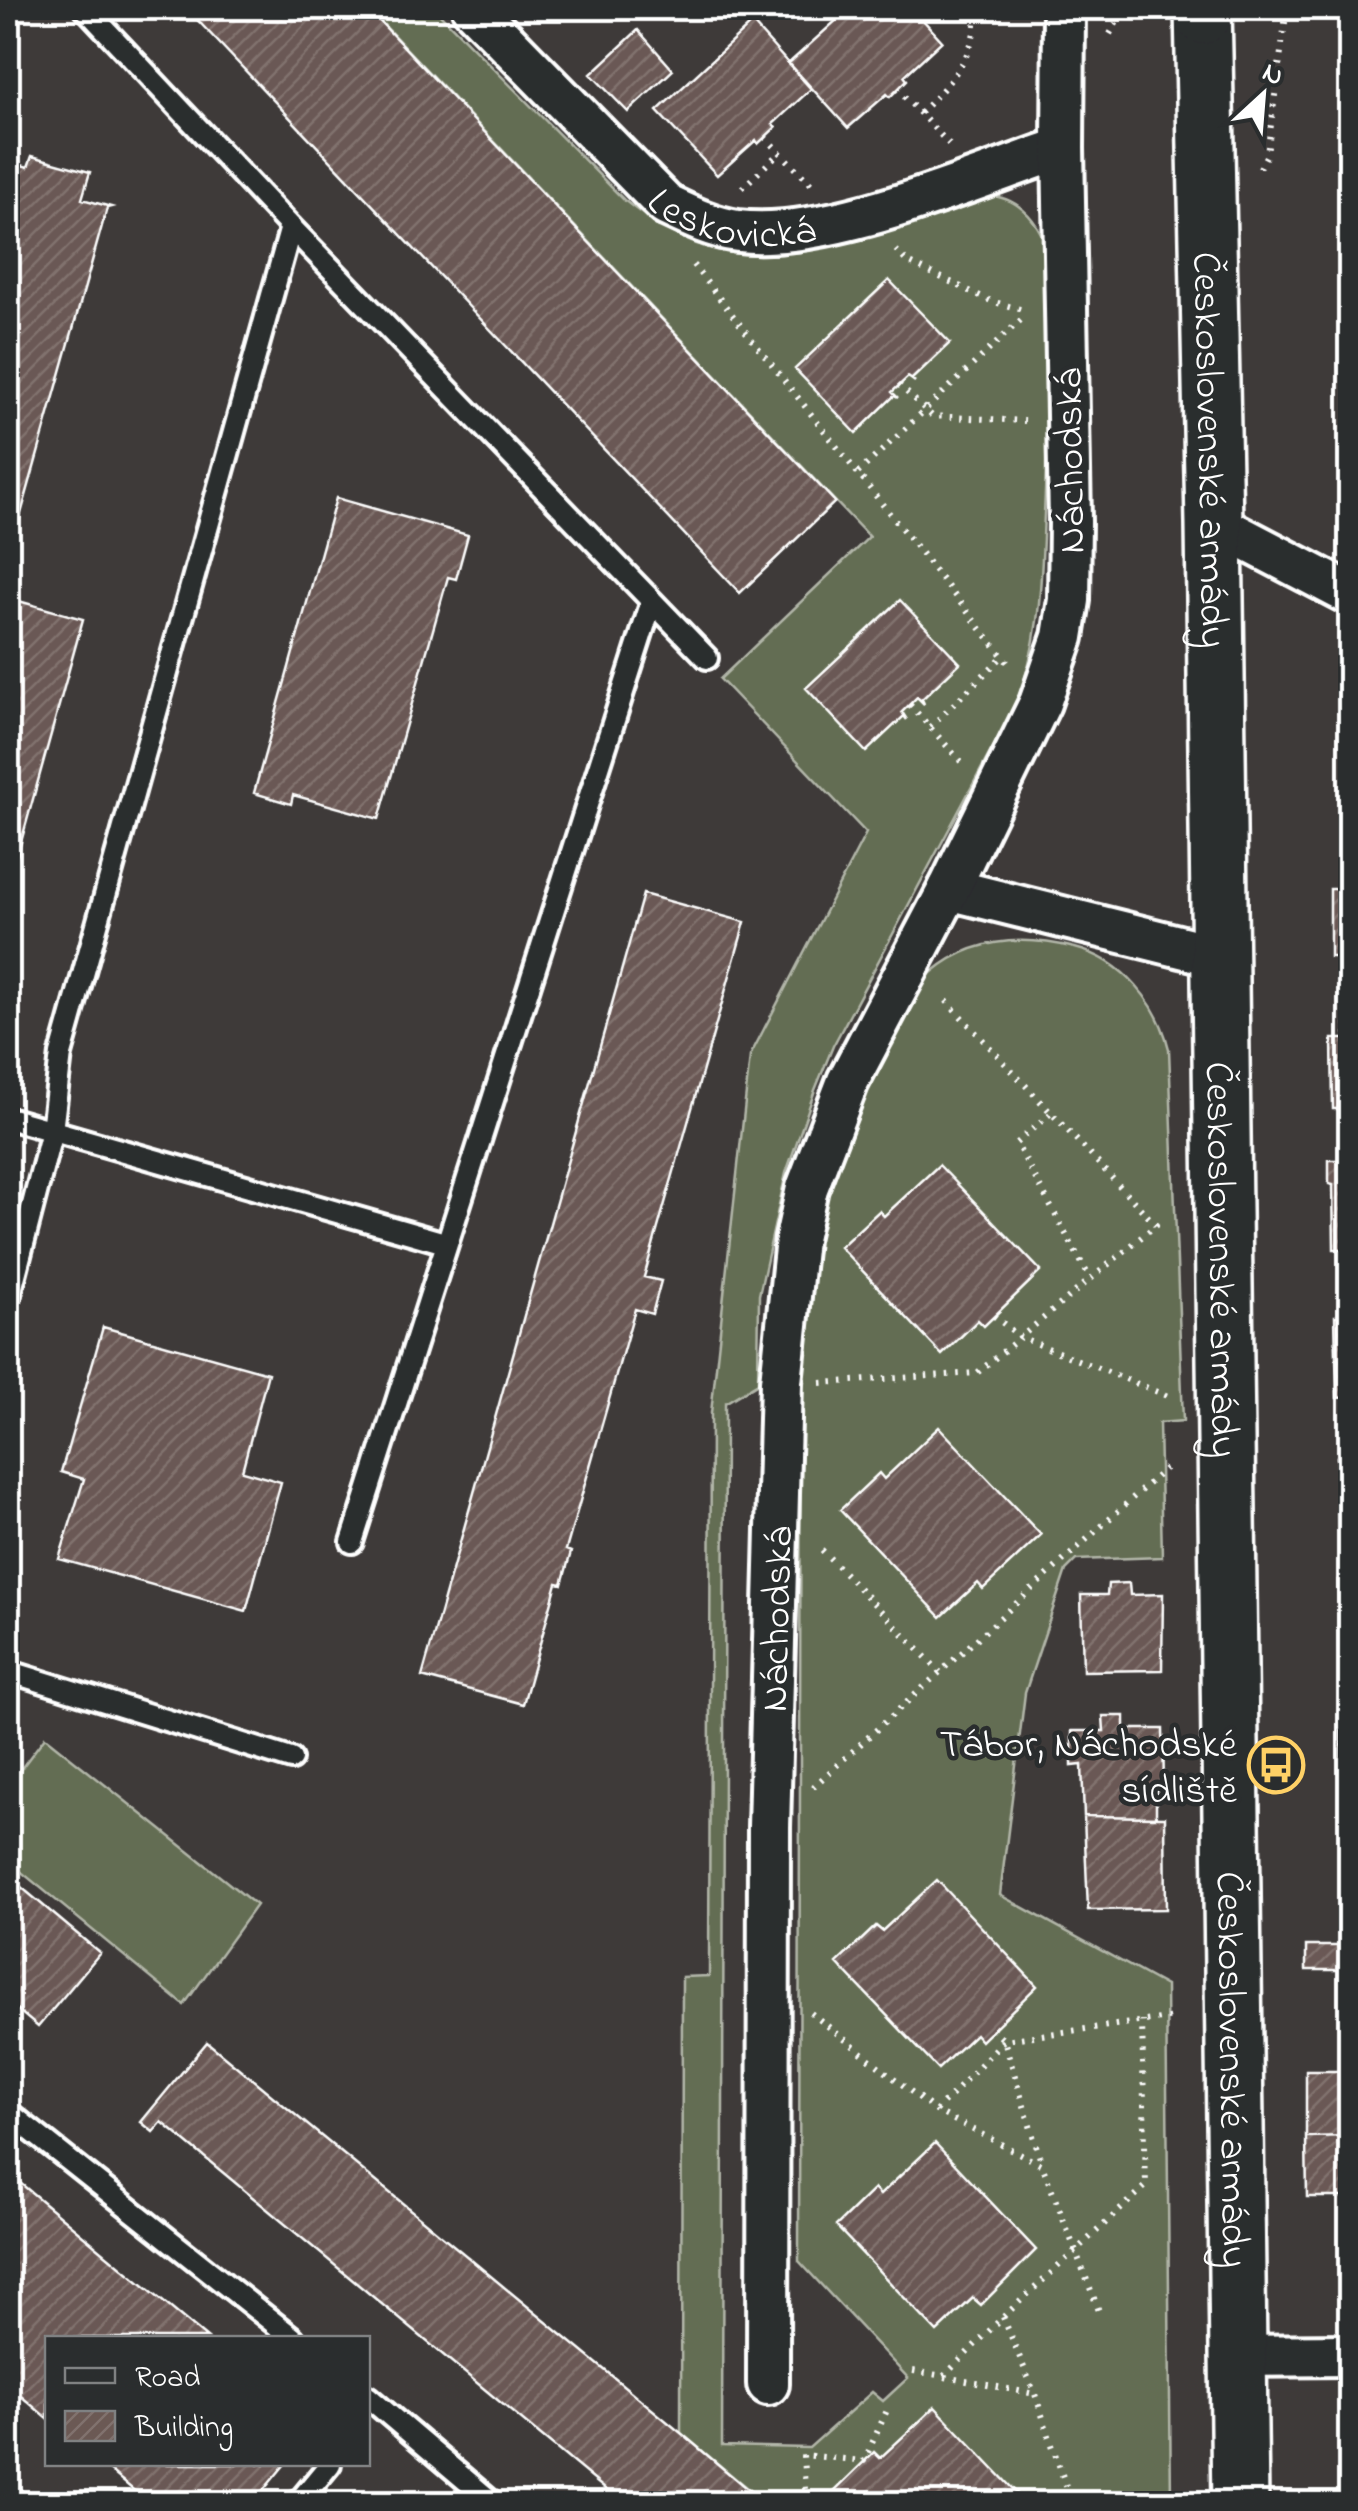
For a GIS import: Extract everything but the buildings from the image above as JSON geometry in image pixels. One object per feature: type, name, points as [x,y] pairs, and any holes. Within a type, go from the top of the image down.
[{"type":"main road","name":"Československé armády","points":[[1203,10],[1214,523],[1240,2504]]},
{"type":"street","name":"Leskovická","points":[[473,8],[666,205],[703,222],[738,231],[788,231],[873,214],[1063,148]]},
{"type":"street","name":"Náchodská","points":[[768,2384],[769,1827],[781,1382],[796,1240],[807,1188],[848,1081],[1040,704],[1066,619],[1070,522],[1064,8]]},
{"type":"street","points":[[1214,523],[1350,594]]},
{"type":"street","points":[[949,889],[1218,956]]},
{"type":"street","points":[[1238,2356],[1350,2354]]},
{"type":"lane","points":[[85,8],[707,658]]},
{"type":"lane","points":[[8,1302],[52,1131],[60,1054],[291,227]]},
{"type":"lane","points":[[352,1542],[652,601]]},
{"type":"lane","points":[[8,1118],[445,1243]]},
{"type":"lane","points":[[8,1671],[291,1759]]},
{"type":"lane","points":[[8,2112],[291,2336]]},
{"type":"lane","points":[[371,2406],[494,2504]]},
{"type":"lane","points":[[298,2504],[328,2466]]},
{"type":"lane","points":[[8,2495],[17,2504]]},
{"type":"path","points":[[920,114],[955,77],[969,52],[975,34],[975,8]]},
{"type":"path","points":[[1106,40],[1125,8]]},
{"type":"path","points":[[897,89],[955,150]]},
{"type":"path","points":[[766,137],[814,188]]},
{"type":"path","points":[[740,190],[780,152]]},
{"type":"path","points":[[666,205],[686,256],[1011,666]]},
{"type":"path","points":[[858,473],[1029,312],[974,293],[906,260],[894,248]]},
{"type":"path","points":[[899,385],[932,416],[1040,422]]},
{"type":"path","points":[[930,726],[1003,656]]},
{"type":"path","points":[[910,705],[972,773]]},
{"type":"path","points":[[810,1384],[976,1373],[1156,1225],[930,982]]},
{"type":"path","points":[[1050,1114],[1016,1143],[1090,1278]]},
{"type":"path","points":[[994,1316],[1020,1337],[1168,1396]]},
{"type":"path","points":[[810,1790],[1168,1466]]},
{"type":"path","points":[[810,1538],[940,1672]]},
{"type":"path","points":[[810,2013],[936,2111],[1042,2165]]},
{"type":"path","points":[[936,2111],[1004,2040],[1176,2017]]},
{"type":"path","points":[[944,2376],[1146,2186],[1142,2021]]},
{"type":"path","points":[[992,2029],[1004,2040],[1042,2165],[1100,2316]]},
{"type":"path","points":[[1004,2316],[1072,2504]]},
{"type":"path","points":[[913,2371],[1035,2394]]},
{"type":"path","points":[[820,2504],[805,2489],[803,2455],[864,2462],[888,2408]]},
{"type":"green space","points":[[368,8],[434,8],[624,200],[688,241],[742,254],[803,251],[843,243],[980,196],[997,197],[1023,210],[1048,250],[1052,266],[1042,563],[1035,634],[1024,680],[1016,704],[833,1046],[786,1173],[759,1295],[758,1383],[725,1403],[722,2446],[809,2448],[872,2392],[883,2401],[908,2378],[799,2261],[801,1280],[818,1207],[849,1116],[888,1030],[910,997],[931,973],[964,952],[1000,942],[1037,941],[1092,954],[1123,973],[1147,1000],[1169,1049],[1183,1421],[1159,1423],[1162,1557],[1076,1560],[1066,1570],[1025,1693],[1000,1895],[1166,1986],[1171,2503],[765,2503],[681,2433],[682,1977],[709,1976],[711,1413],[750,1056],[866,833],[720,679],[869,537]]},
{"type":"green space","points":[[45,1737],[256,1905],[184,2005],[8,1861],[8,1786]]},
{"type":"place","name":"Tábor, Náchodské sídliště","points":[[1276,1765]]}]
